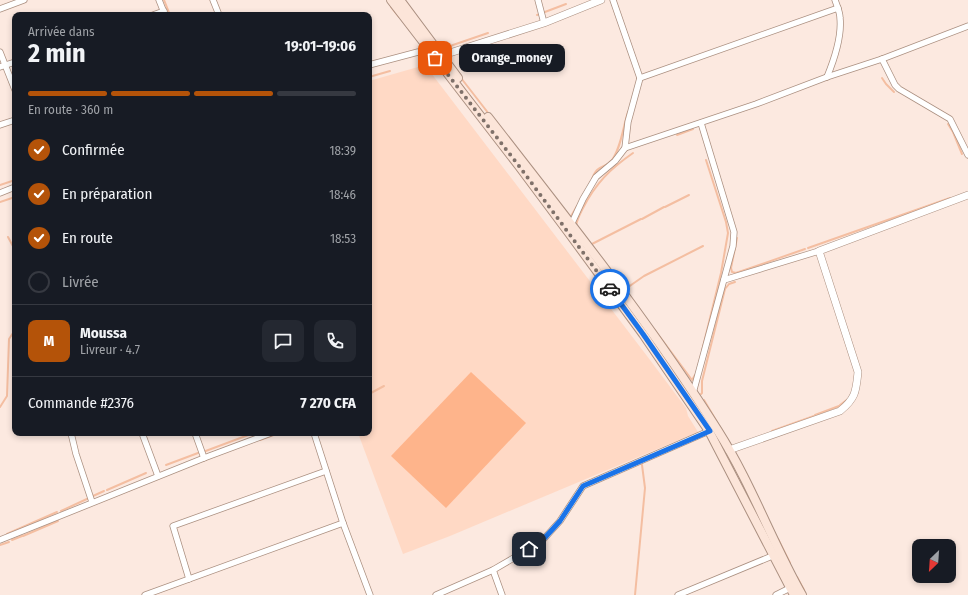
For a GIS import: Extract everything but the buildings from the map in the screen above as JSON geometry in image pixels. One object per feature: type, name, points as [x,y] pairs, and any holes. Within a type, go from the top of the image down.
[{"type":"main road","points":[[391,0],[431,47]]},
{"type":"main road","points":[[400,0],[438,57],[638,328],[710,431],[777,553],[802,595]]},
{"type":"main road","points":[[438,57],[571,225],[667,353],[729,450],[777,553],[792,591]]},
{"type":"street","points":[[0,9],[24,0]]},
{"type":"street","points":[[159,0],[164,12]]},
{"type":"street","points":[[213,0],[218,12]]},
{"type":"street","points":[[538,0],[544,23]]},
{"type":"street","points":[[438,57],[544,23],[601,0]]},
{"type":"street","points":[[571,225],[583,198],[596,176],[615,161],[625,148],[628,122],[640,78],[613,0]]},
{"type":"street","points":[[827,77],[834,57],[839,32],[840,22],[835,0]]},
{"type":"street","points":[[640,78],[838,8]]},
{"type":"street","points":[[625,148],[756,104],[827,77],[882,59],[968,26]]},
{"type":"street","points":[[372,64],[431,47]]},
{"type":"street","points":[[0,52],[3,66],[12,84]]},
{"type":"street","points":[[882,59],[895,85],[899,89],[950,119],[968,155]]},
{"type":"street","points":[[0,125],[12,121]]},
{"type":"street","points":[[693,393],[733,246],[734,232],[701,123]]},
{"type":"street","points":[[0,192],[12,188]]},
{"type":"street","points":[[724,280],[819,251],[968,195]]},
{"type":"street","points":[[729,450],[840,411],[850,402],[857,389],[858,372],[819,251]]},
{"type":"street","points":[[436,595],[493,570],[541,542],[560,521],[583,486],[710,431]]},
{"type":"street","points":[[72,436],[92,502]]},
{"type":"street","points":[[143,436],[158,476]]},
{"type":"street","points":[[196,436],[204,458]]},
{"type":"street","points":[[0,540],[257,436]]},
{"type":"street","points":[[315,436],[343,523],[370,595]]},
{"type":"street","points":[[189,579],[173,526],[326,471]]},
{"type":"street","points":[[144,595],[343,523]]},
{"type":"street","points":[[678,595],[777,553]]},
{"type":"street","points":[[493,570],[502,595]]},
{"type":"street","points":[[776,595],[792,591]]},
{"type":"shaded area","points":[[425,65],[686,408],[688,416],[698,432],[450,536],[403,554],[359,436],[372,436],[372,80]]},
{"type":"shaded area","points":[[471,372],[526,423],[446,508],[391,456]]},
{"type":"waterway","points":[[164,0],[169,12]]},
{"type":"waterway","points":[[537,15],[566,4]]},
{"type":"waterway","points":[[391,7],[399,17]]},
{"type":"waterway","points":[[450,46],[488,33]]},
{"type":"waterway","points":[[437,44],[442,46]]},
{"type":"waterway","points":[[430,61],[436,63]]},
{"type":"waterway","points":[[372,76],[390,71]]},
{"type":"waterway","points":[[461,78],[489,114]]},
{"type":"waterway","points":[[882,78],[894,92]]},
{"type":"waterway","points":[[592,179],[594,174],[609,163],[615,155],[620,143],[628,112]]},
{"type":"waterway","points":[[948,124],[962,154]]},
{"type":"waterway","points":[[677,135],[693,129]]},
{"type":"waterway","points":[[576,226],[583,208],[598,184],[610,171],[633,153]]},
{"type":"waterway","points":[[702,351],[721,273],[728,233],[726,222],[706,160]]},
{"type":"waterway","points":[[0,185],[12,181]]},
{"type":"waterway","points":[[665,207],[689,195]]},
{"type":"waterway","points":[[0,202],[12,198]]},
{"type":"waterway","points":[[808,248],[950,198]]},
{"type":"waterway","points":[[569,217],[570,218],[577,206]]},
{"type":"waterway","points":[[642,219],[664,207]]},
{"type":"waterway","points":[[590,245],[641,219]]},
{"type":"waterway","points":[[8,237],[12,244]]},
{"type":"waterway","points":[[737,238],[731,268],[732,272],[736,273],[805,249]]},
{"type":"waterway","points":[[624,290],[644,276],[703,246]]},
{"type":"waterway","points":[[701,394],[702,381],[725,289],[729,284],[735,282]]},
{"type":"waterway","points":[[654,329],[692,380],[695,375]]},
{"type":"waterway","points":[[0,407],[7,396],[9,339],[12,334]]},
{"type":"waterway","points":[[372,392],[384,386]]},
{"type":"waterway","points":[[840,405],[848,399]]},
{"type":"waterway","points":[[704,400],[730,444]]},
{"type":"waterway","points":[[815,415],[839,406]]},
{"type":"waterway","points":[[772,431],[814,416]]},
{"type":"waterway","points":[[203,452],[246,436]]},
{"type":"waterway","points":[[260,440],[271,436]]},
{"type":"waterway","points":[[166,465],[198,453]]},
{"type":"waterway","points":[[635,595],[645,488],[642,465]]},
{"type":"waterway","points":[[107,490],[146,473]]},
{"type":"waterway","points":[[93,496],[104,491]]},
{"type":"waterway","points":[[61,511],[89,498]]},
{"type":"waterway","points":[[7,534],[57,512]]},
{"type":"waterway","points":[[23,536],[58,521]]},
{"type":"waterway","points":[[12,540],[22,536]]},
{"type":"waterway","points":[[778,539],[790,563]]},
{"type":"waterway","points":[[0,545],[9,542]]},
{"type":"waterway","points":[[797,577],[804,590]]},
{"type":"way so far","points":[[435,58],[519,166],[610,289]]},
{"type":"place","name":"Orange_money","points":[[435,58]]},
{"type":"route","points":[[529,549],[541,542],[560,521],[583,486],[710,431],[610,289]]}]
